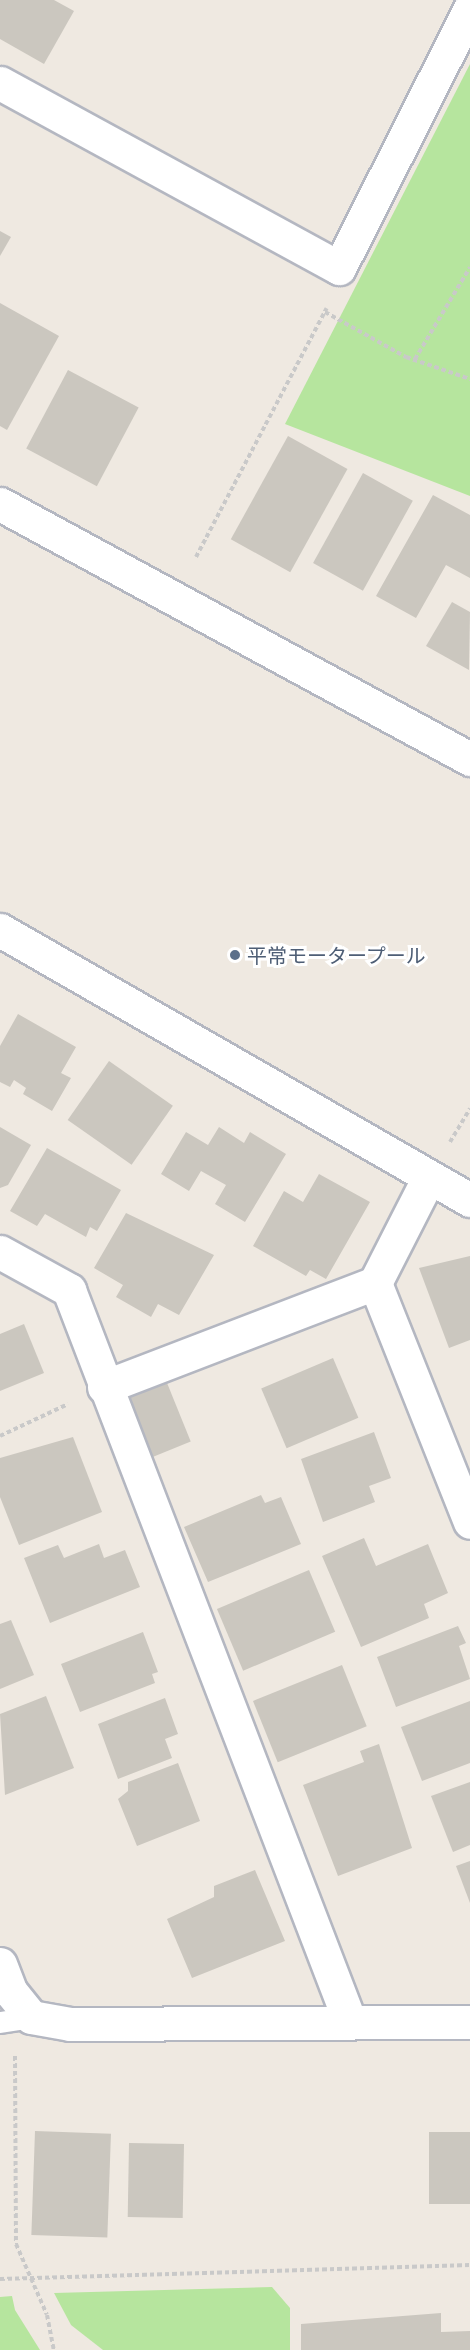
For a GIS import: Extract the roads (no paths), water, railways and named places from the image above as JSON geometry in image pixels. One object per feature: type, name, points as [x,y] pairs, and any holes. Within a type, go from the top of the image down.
[{"type":"street","points":[[0,83],[339,268],[470,9]]},
{"type":"street","points":[[0,504],[470,759]]},
{"type":"street","points":[[0,930],[470,1200]]},
{"type":"street","points":[[104,1387],[375,1283],[429,1177]]},
{"type":"street","points":[[0,1252],[69,1290],[104,1387],[350,2022]]},
{"type":"street","points":[[375,1283],[470,1522]]},
{"type":"street","points":[[0,1964],[11,1992],[15,2020],[70,2024],[470,2022]]},
{"type":"place","name":"平常モータープール","points":[[235,955]]}]
